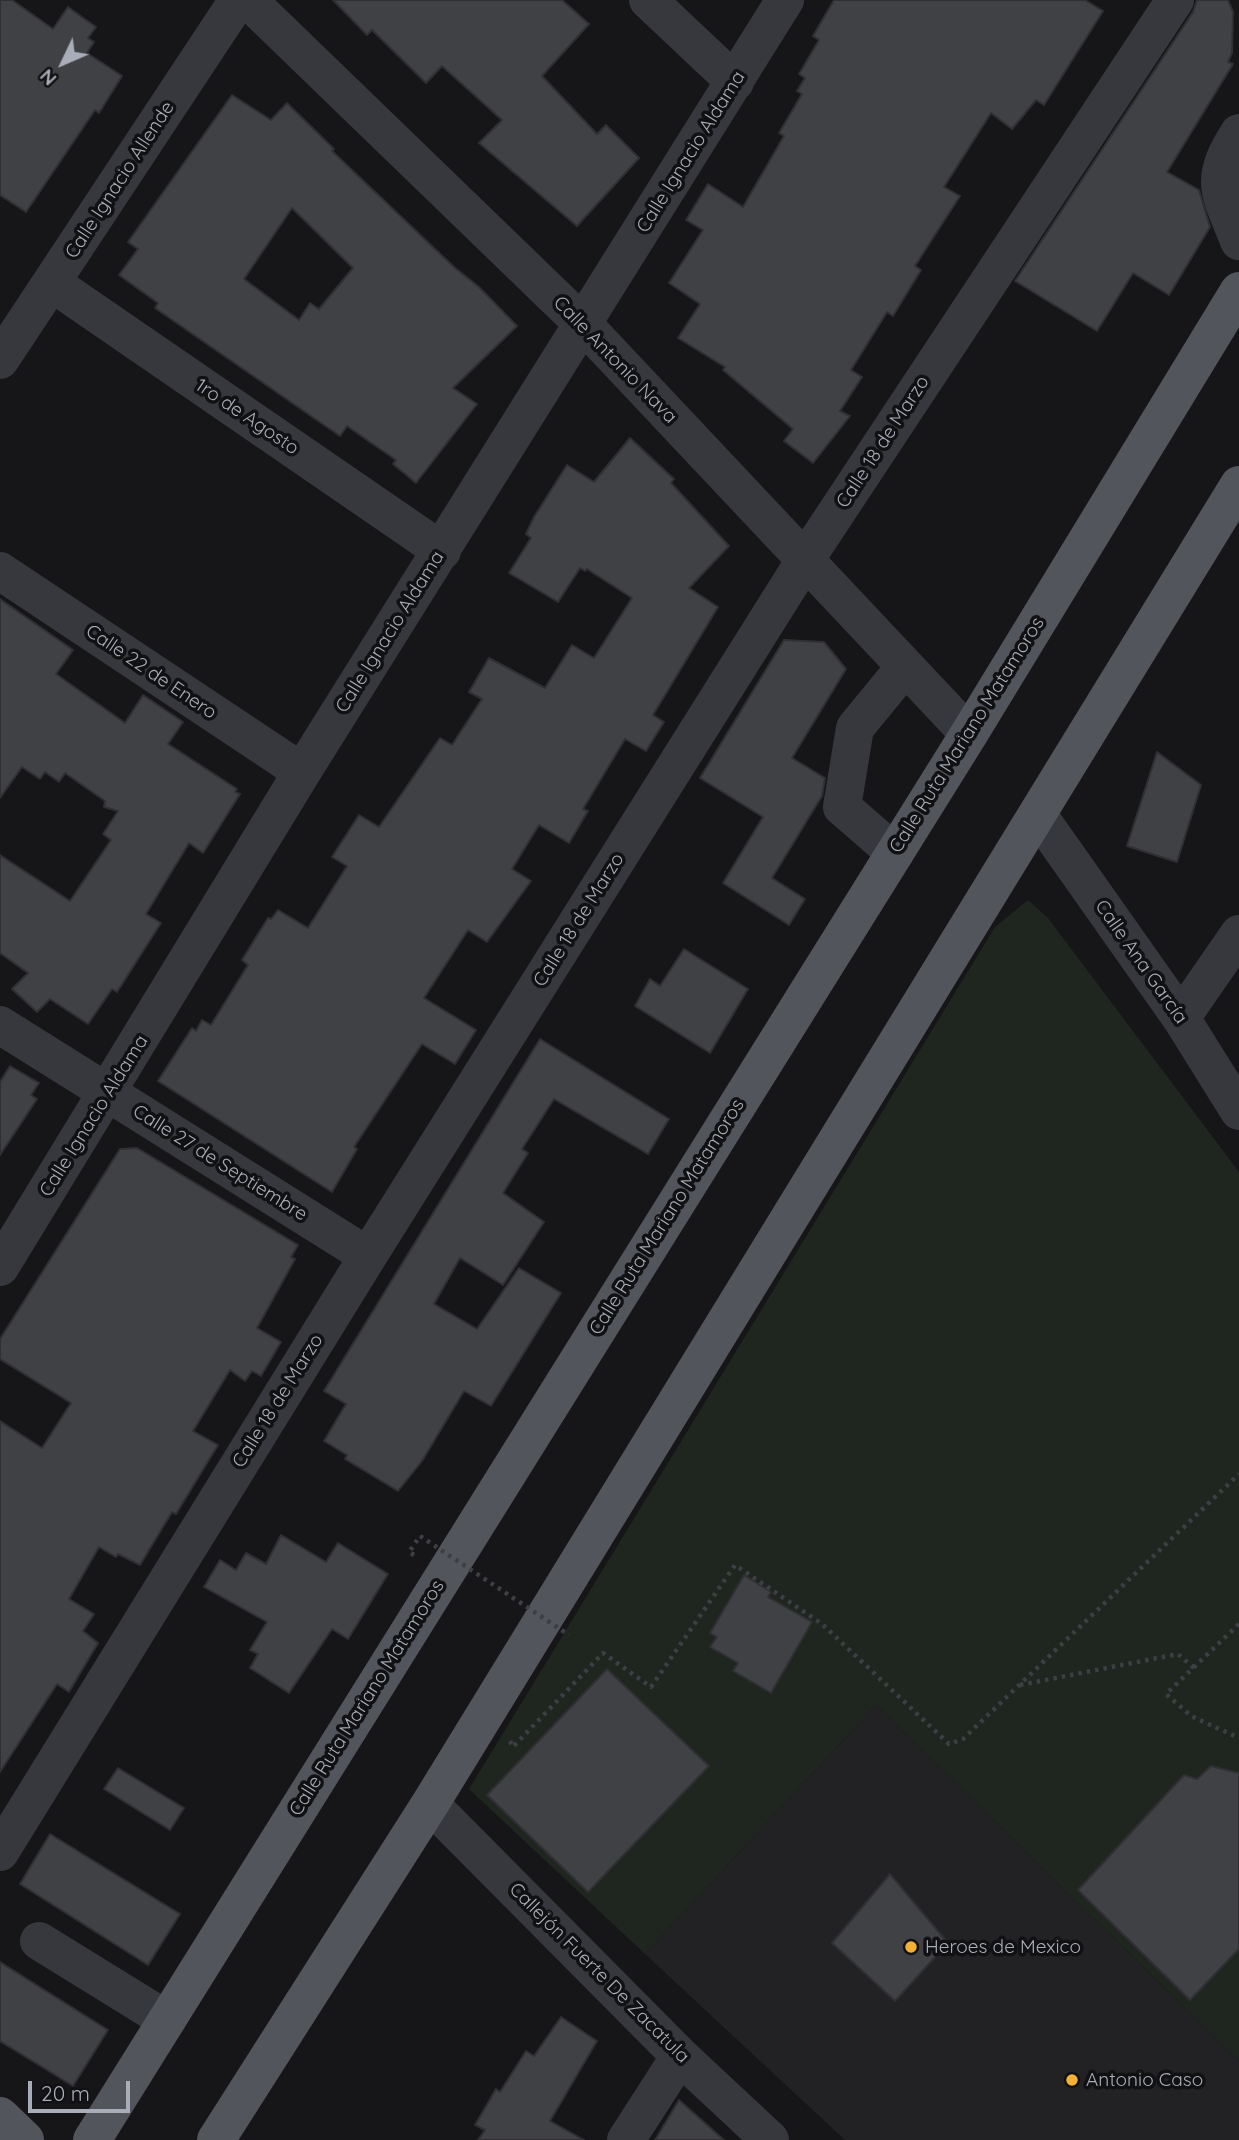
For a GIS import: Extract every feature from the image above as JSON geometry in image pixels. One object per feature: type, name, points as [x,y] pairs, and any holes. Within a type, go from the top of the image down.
[{"type":"main road","name":"Calle Ruta Mariano Matamoros","points":[[92,2140],[895,853],[1239,291]]},
{"type":"main road","points":[[216,2140],[430,1804],[1239,485]]},
{"type":"main road","points":[[0,2116],[25,2140]]},
{"type":"street","name":"Calle Ignacio Allende","points":[[0,360],[238,0]]},
{"type":"street","name":"Calle Antonio Nava","points":[[248,0],[584,325],[968,734]]},
{"type":"street","points":[[648,0],[735,82]]},
{"type":"street","name":"Calle Ignacio Aldama","points":[[0,1267],[109,1093],[302,772],[785,0]]},
{"type":"street","name":"Calle 18 de Marzo","points":[[0,1852],[368,1256],[805,559],[1175,0]]},
{"type":"street","points":[[1239,133],[1222,160],[1218,187],[1239,241]]},
{"type":"street","name":"1ro de Agosto","points":[[52,283],[442,551]]},
{"type":"street","name":"Calle 22 de Enero","points":[[0,571],[302,772]]},
{"type":"street","points":[[895,853],[842,807],[855,728],[905,667]]},
{"type":"street","name":"Calle Ana García","points":[[1038,815],[1181,1018],[1239,1111]]},
{"type":"street","points":[[1181,1018],[1239,934]]},
{"type":"street","name":"Calle 27 de Septiembre","points":[[0,1025],[368,1256]]},
{"type":"street","name":"Callejón Fuerte De Zacatula","points":[[430,1804],[680,2056],[770,2140]]},
{"type":"street","points":[[39,1941],[167,2020]]},
{"type":"street","points":[[626,2140],[680,2056]]},
{"type":"path","points":[[509,1737],[513,1747],[603,1653],[651,1687],[735,1565],[822,1623],[948,1744],[963,1739],[1239,1474]]},
{"type":"path","points":[[409,1552],[420,1536],[569,1635],[562,1647]]},
{"type":"path","points":[[1239,1624],[1166,1694],[1191,1716],[1239,1738]]},
{"type":"path","points":[[1018,1685],[1178,1654],[1194,1668]]},
{"type":"shaded area","points":[[1028,900],[1048,918],[1239,1172],[1239,2061],[876,1705],[645,1954],[469,1789],[995,927]]},
{"type":"shaded area","points":[[876,1705],[1239,2061],[1239,2140],[845,2140],[645,1954]]},
{"type":"building","points":[[0,0],[12,0],[53,29],[68,7],[96,27],[88,38],[94,42],[87,53],[122,76],[99,113],[95,110],[26,212],[0,195]]},
{"type":"building","points":[[333,0],[562,0],[589,24],[542,76],[597,134],[606,125],[639,158],[577,226],[479,143],[502,120],[442,66],[426,83],[372,30],[367,35]]},
{"type":"building","points":[[834,0],[1085,0],[1103,11],[1044,105],[1036,100],[1012,129],[991,113],[944,187],[960,196],[915,266],[921,270],[893,316],[887,312],[851,370],[862,377],[840,411],[850,416],[813,463],[784,441],[793,429],[723,370],[725,367],[678,338],[700,304],[669,283],[703,230],[686,220],[708,184],[743,207],[784,136],[779,133],[802,94],[797,91],[805,78],[799,74],[819,40],[813,36]]},
{"type":"building","points":[[1197,0],[1228,0],[1233,12],[1232,53],[1228,62],[1233,64],[1167,172],[1199,190],[1210,227],[1169,295],[1133,273],[1097,331],[1015,281],[1193,12]]},
{"type":"building","points":[[232,95],[271,120],[287,103],[334,149],[332,151],[454,267],[479,287],[517,326],[453,388],[477,404],[416,483],[393,464],[396,460],[347,426],[340,436],[155,308],[158,303],[119,275],[138,249],[128,242]],"holes":[[[292,208],[353,268],[319,309],[310,303],[299,320],[244,279]]]},
{"type":"building","points":[[630,438],[674,479],[671,483],[729,546],[689,588],[718,607],[653,715],[664,722],[646,751],[625,739],[583,809],[588,811],[569,843],[539,825],[512,869],[531,881],[487,942],[468,930],[424,998],[476,1030],[455,1064],[422,1044],[354,1147],[357,1149],[332,1192],[158,1081],[192,1028],[196,1031],[202,1020],[211,1025],[248,965],[242,960],[268,918],[271,919],[278,910],[308,928],[347,866],[332,857],[359,815],[379,827],[440,738],[452,745],[482,699],[469,692],[489,658],[545,688],[572,645],[594,658],[632,598],[587,569],[585,571],[580,568],[558,602],[509,573],[531,538],[526,534],[534,517],[567,465],[594,482]]},
{"type":"building","points":[[0,599],[73,650],[56,674],[125,723],[143,695],[183,722],[168,744],[237,789],[235,792],[240,794],[203,853],[189,843],[146,914],[161,923],[117,992],[112,989],[88,1024],[50,999],[37,1012],[12,989],[28,973],[0,953],[0,855],[70,901],[111,840],[103,834],[118,811],[104,807],[105,801],[65,773],[59,782],[45,772],[40,779],[22,767],[0,798]]},
{"type":"building","points":[[784,640],[824,642],[846,669],[792,758],[825,778],[822,796],[772,878],[805,899],[789,925],[723,883],[763,817],[700,778]]},
{"type":"building","points":[[1157,752],[1201,785],[1177,862],[1127,846]]},
{"type":"building","points":[[684,949],[748,989],[710,1053],[635,1006],[650,979],[660,986]]},
{"type":"building","points":[[540,1039],[669,1119],[648,1154],[554,1099],[522,1149],[528,1153],[503,1193],[544,1222],[503,1285],[460,1258],[434,1304],[477,1329],[519,1268],[561,1293],[491,1406],[464,1391],[422,1461],[398,1491],[345,1459],[347,1455],[324,1441],[346,1404],[324,1391]]},
{"type":"building","points":[[10,1066],[39,1083],[31,1095],[37,1099],[0,1155],[0,1082]]},
{"type":"building","points":[[137,1148],[298,1245],[291,1257],[295,1259],[257,1328],[281,1342],[261,1376],[252,1371],[245,1381],[230,1370],[193,1431],[218,1445],[176,1514],[172,1512],[140,1565],[118,1554],[116,1557],[99,1547],[69,1599],[94,1614],[83,1631],[98,1643],[69,1692],[57,1684],[0,1772],[0,1421],[42,1448],[71,1403],[0,1359],[0,1339],[120,1149]]},
{"type":"building","points":[[281,1535],[326,1562],[338,1543],[388,1574],[348,1639],[332,1629],[289,1693],[250,1668],[258,1654],[250,1650],[267,1622],[204,1587],[220,1560],[236,1570],[246,1553],[266,1564]]},
{"type":"building","points":[[744,1575],[771,1592],[768,1597],[812,1622],[771,1693],[733,1671],[738,1663],[710,1647],[717,1637],[710,1633]]},
{"type":"building","points":[[607,1669],[709,1766],[588,1892],[487,1795]]},
{"type":"building","points":[[1211,1766],[1239,1773],[1239,1949],[1190,2000],[1078,1890],[1184,1775],[1197,1779]]},
{"type":"building","points":[[118,1768],[184,1808],[170,1830],[104,1789]]},
{"type":"building","points":[[50,1834],[180,1914],[148,1965],[20,1884]]},
{"type":"building","points":[[890,1874],[948,1943],[895,2001],[832,1943]]},
{"type":"building","points":[[0,1962],[108,2030],[73,2086],[0,2041]]},
{"type":"building","points":[[561,2017],[597,2041],[550,2121],[584,2140],[478,2140],[485,2130],[475,2125],[496,2089],[500,2092],[526,2051],[534,2056]]},
{"type":"building","points":[[679,2100],[724,2140],[655,2140]]},
{"type":"place","name":"Heroes de Mexico","points":[[911,1947]]},
{"type":"place","name":"Antonio Caso","points":[[1072,2080]]}]
